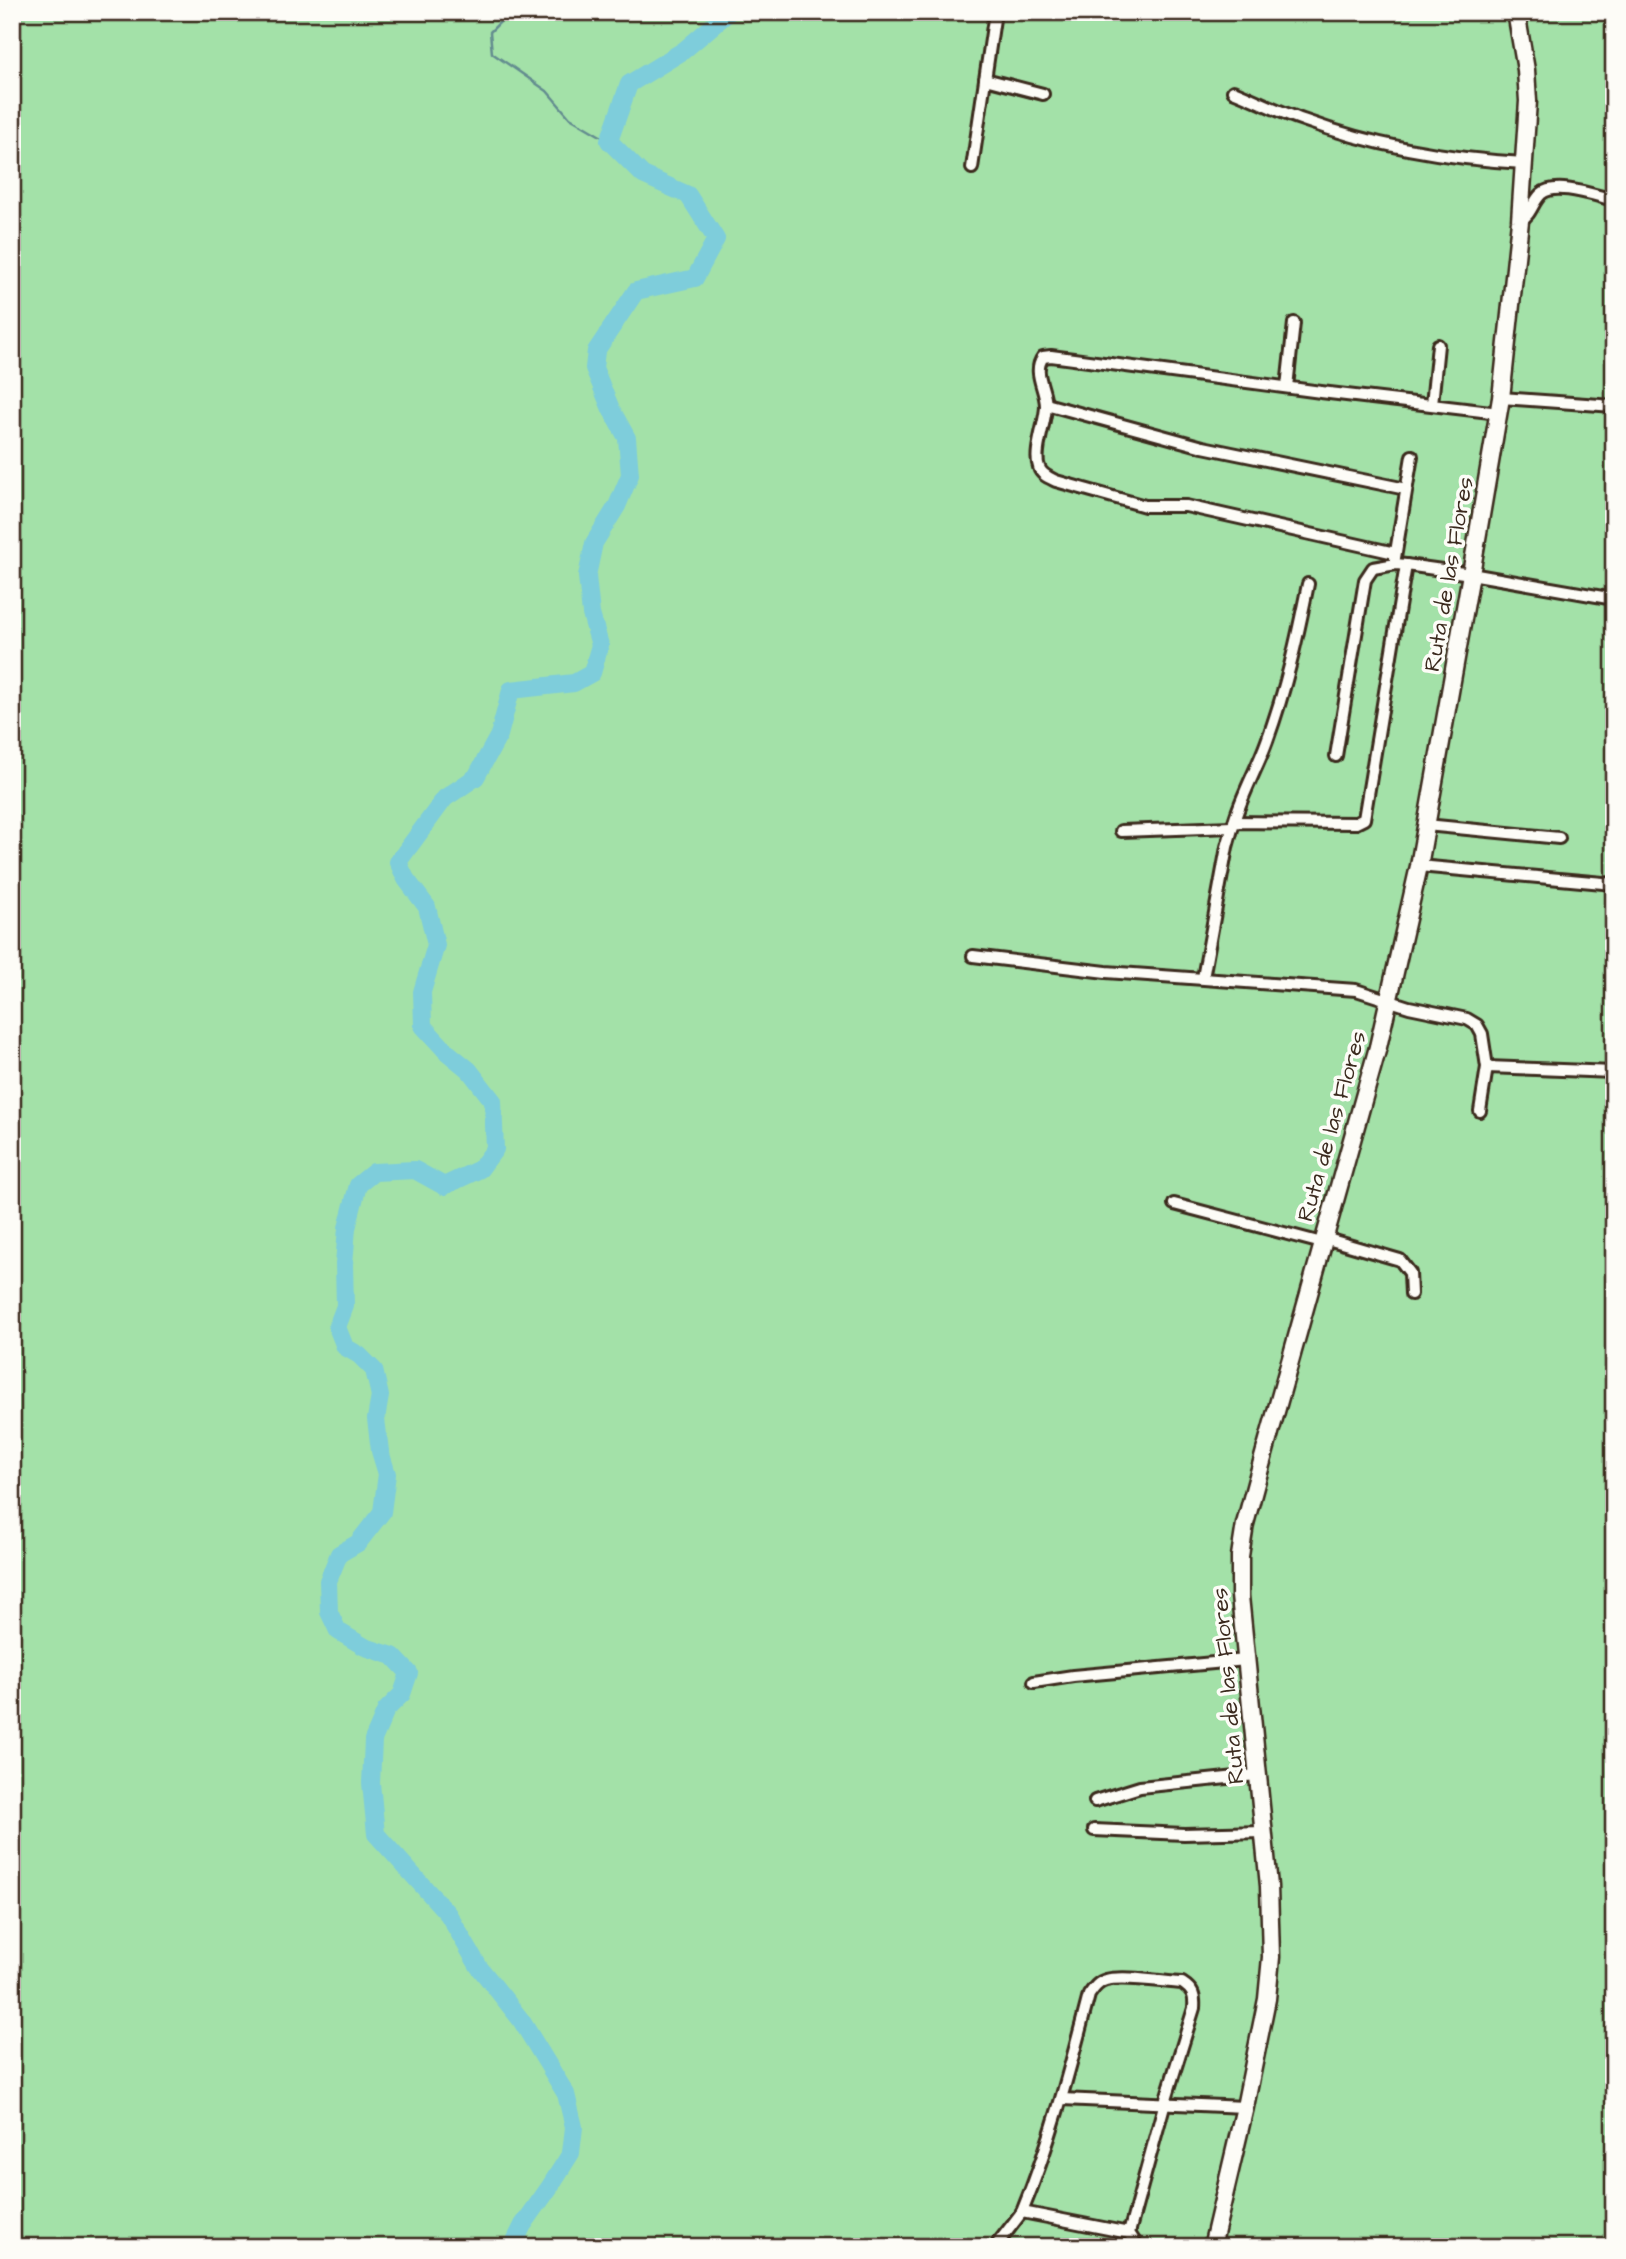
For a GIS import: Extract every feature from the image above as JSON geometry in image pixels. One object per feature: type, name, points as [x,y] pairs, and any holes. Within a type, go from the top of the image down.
[{"type":"main road","name":"Ruta de las Flores","points":[[1212,2247],[1267,1999],[1271,1957],[1269,1886],[1240,1597],[1240,1556],[1245,1524],[1362,1105],[1419,866],[1500,405],[1520,221],[1528,102],[1526,70],[1516,12]]},
{"type":"street","points":[[972,168],[995,12]]},
{"type":"street","points":[[985,79],[1044,94]]},
{"type":"street","points":[[1233,90],[1302,120],[1381,144],[1450,158],[1524,163]]},
{"type":"street","points":[[1520,221],[1531,212],[1541,195],[1549,190],[1559,188],[1614,200]]},
{"type":"street","points":[[1287,387],[1294,323]]},
{"type":"street","points":[[1432,404],[1438,345]]},
{"type":"street","points":[[1614,406],[1432,404],[1051,356],[1043,357],[1038,371],[1046,404],[1038,467],[1044,475],[1056,481],[1144,506],[1186,506],[1399,561],[1614,599]]},
{"type":"street","points":[[1046,404],[1203,447],[1406,489]]},
{"type":"street","points":[[1121,831],[1356,822],[1364,819],[1412,456]]},
{"type":"street","points":[[1336,757],[1365,580],[1373,568],[1399,561]]},
{"type":"street","points":[[1203,978],[1233,825],[1240,801],[1261,758],[1294,658],[1308,584]]},
{"type":"street","points":[[1426,825],[1559,838]]},
{"type":"street","points":[[1419,866],[1614,884]]},
{"type":"street","points":[[973,956],[1107,972],[1356,990],[1388,1001],[1466,1019],[1477,1025],[1482,1034],[1487,1067],[1480,1111]]},
{"type":"street","points":[[1487,1067],[1614,1072]]},
{"type":"street","points":[[1174,1204],[1400,1259],[1410,1273],[1411,1294]]},
{"type":"street","points":[[1034,1682],[1246,1660]]},
{"type":"street","points":[[1095,1801],[1140,1787],[1256,1775]]},
{"type":"street","points":[[1094,1830],[1184,1834],[1263,1832]]},
{"type":"street","points":[[995,2247],[1022,2213],[1036,2178],[1062,2099],[1089,1995],[1095,1986],[1105,1980],[1116,1979],[1182,1983],[1191,1989],[1195,1998],[1194,2008],[1129,2233]]},
{"type":"street","points":[[1062,2099],[1245,2107]]},
{"type":"street","points":[[1022,2213],[1129,2233],[1138,2247]]},
{"type":"green space","points":[[12,12],[1614,12],[1614,2247],[12,2247]]},
{"type":"waterway","points":[[510,12],[490,32],[492,53],[547,91],[570,118],[609,141]]},
{"type":"waterway","points":[[512,2247],[523,2225],[571,2153],[574,2127],[566,2094],[521,2020],[479,1967],[448,1914],[376,1834],[371,1783],[373,1740],[386,1710],[402,1694],[409,1673],[393,1656],[365,1647],[338,1631],[329,1612],[328,1581],[339,1554],[358,1543],[382,1512],[387,1474],[380,1451],[376,1419],[380,1396],[374,1370],[359,1355],[345,1347],[337,1327],[345,1306],[347,1228],[358,1185],[374,1172],[415,1170],[444,1186],[480,1169],[495,1149],[493,1101],[469,1070],[447,1052],[423,1026],[422,992],[436,945],[427,907],[406,879],[398,862],[445,798],[476,777],[499,735],[511,690],[574,683],[592,673],[600,645],[591,614],[587,576],[594,543],[617,506],[630,475],[627,438],[611,409],[594,368],[596,351],[636,291],[695,278],[716,239],[688,195],[643,175],[609,141],[629,84],[683,51],[729,12]]}]
